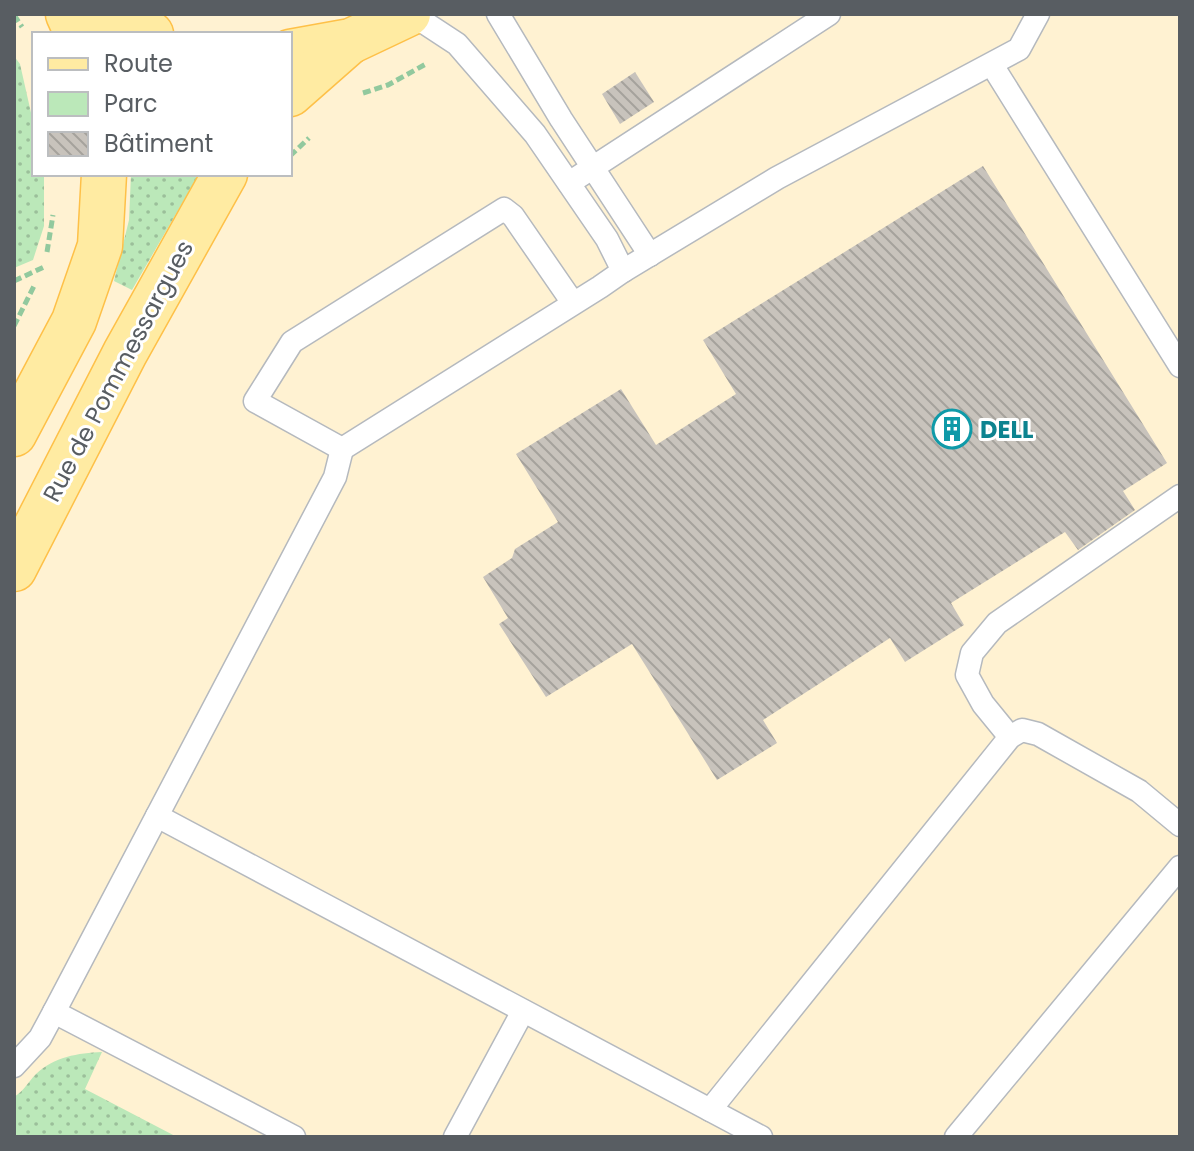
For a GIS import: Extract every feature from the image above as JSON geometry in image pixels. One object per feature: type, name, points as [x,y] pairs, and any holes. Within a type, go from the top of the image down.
[{"type":"main road","points":[[105,14],[146,32]]},
{"type":"main road","points":[[292,52],[351,41],[404,16]]},
{"type":"main road","points":[[292,92],[351,41]]},
{"type":"main road","points":[[14,434],[74,321],[100,246],[104,176]]},
{"type":"main road","name":"Rue de Pommessargues","points":[[14,569],[125,353],[224,176]]},
{"type":"lane","points":[[498,14],[650,255]]},
{"type":"lane","points":[[14,1066],[40,1038],[54,1012],[335,477],[342,449],[623,271],[777,178],[992,65],[1024,44],[1038,14]]},
{"type":"lane","points":[[404,16],[425,23],[457,44],[535,134],[623,271]]},
{"type":"lane","points":[[569,183],[822,18]]},
{"type":"lane","points":[[992,65],[1180,366]]},
{"type":"lane","points":[[342,449],[255,401],[292,342],[504,209],[513,216],[573,303]]},
{"type":"lane","points":[[1010,737],[983,704],[967,675],[972,653],[997,623],[1180,496]]},
{"type":"lane","points":[[710,1110],[1010,737],[1022,730],[1038,734],[1139,791],[1180,825]]},
{"type":"lane","points":[[157,816],[761,1137]]},
{"type":"lane","points":[[956,1137],[1180,867]]},
{"type":"lane","points":[[455,1137],[523,1011]]},
{"type":"lane","points":[[54,1012],[294,1137]]},
{"type":"path","points":[[354,99],[399,79],[457,44]]},
{"type":"path","points":[[292,154],[311,136]]},
{"type":"path","points":[[14,326],[44,267],[54,209]]},
{"type":"path","points":[[14,281],[44,267]]},
{"type":"shaded area","points":[[14,14],[1180,14],[1180,1137],[14,1137]]},
{"type":"green space","points":[[14,56],[20,64],[32,117],[32,176],[44,176],[44,226],[33,260],[14,268]]},
{"type":"green space","points":[[131,176],[198,176],[132,290],[114,281],[129,220]]},
{"type":"green space","points":[[102,1052],[85,1089],[177,1137],[14,1137],[14,1097],[36,1074],[67,1057]]},
{"type":"building","points":[[635,72],[654,102],[620,124],[602,94]]},
{"type":"building","points":[[983,166],[1167,463],[1123,491],[1135,510],[1078,550],[1065,532],[951,603],[964,625],[905,662],[890,638],[763,720],[777,743],[717,780],[632,644],[546,697],[499,624],[508,618],[483,577],[512,558],[515,549],[558,522],[516,454],[621,389],[656,445],[736,394],[703,340]]},
{"type":"place","name":"DELL","points":[[952,429]]}]
